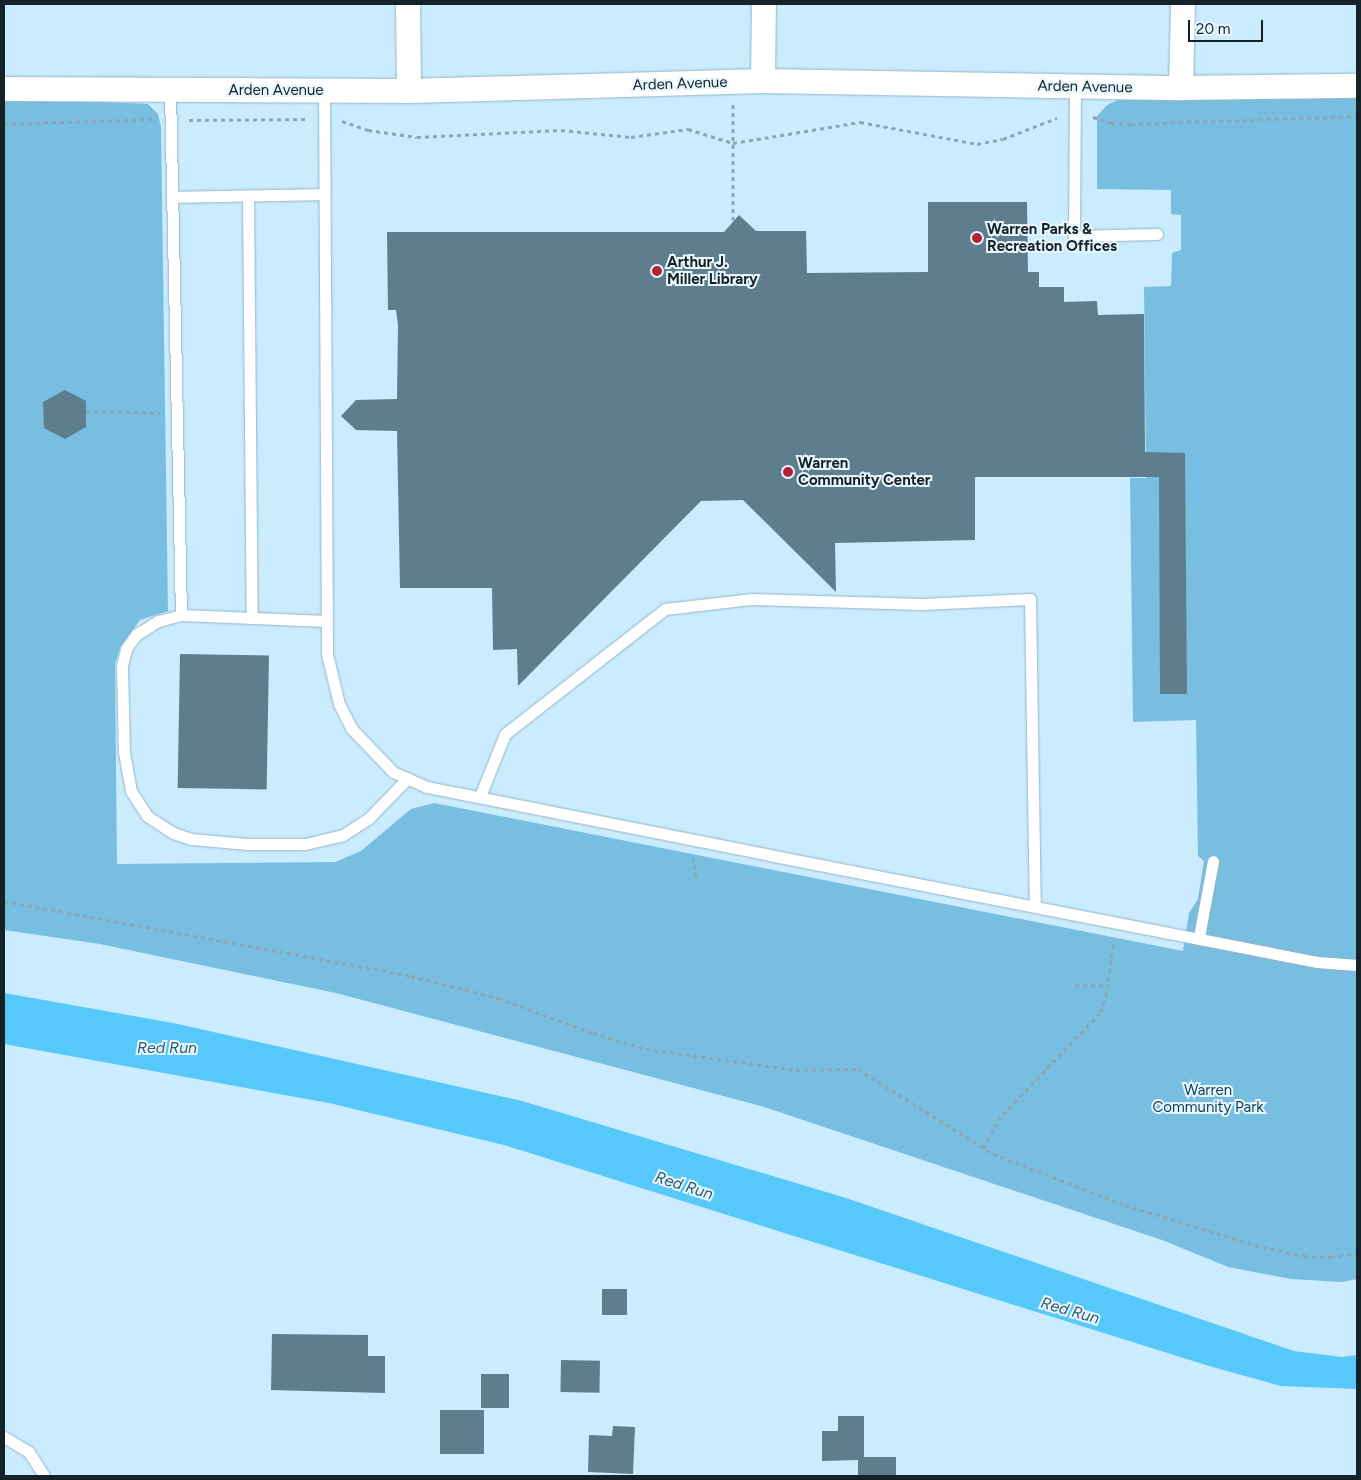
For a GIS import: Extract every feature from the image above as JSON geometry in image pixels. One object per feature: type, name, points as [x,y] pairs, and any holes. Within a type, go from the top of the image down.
[{"type":"street","points":[[408,4],[409,91]]},
{"type":"street","points":[[763,81],[764,4]]},
{"type":"street","points":[[1181,88],[1183,4]]},
{"type":"street","name":"Arden Avenue","points":[[4,89],[409,91],[763,81],[1181,88],[1357,86]]},
{"type":"lane","points":[[1075,87],[1074,236],[1157,234]]},
{"type":"lane","points":[[170,90],[181,615]]},
{"type":"lane","points":[[324,91],[326,654],[332,682],[351,728],[393,772],[427,786],[1199,937],[1317,962],[1357,965]]},
{"type":"lane","points":[[172,197],[324,194]]},
{"type":"lane","points":[[248,196],[252,618]]},
{"type":"lane","points":[[480,796],[506,734],[665,609],[752,599],[922,604],[1030,599],[1035,906]]},
{"type":"lane","points":[[327,621],[181,615],[158,621],[136,635],[126,649],[122,666],[124,752],[131,791],[146,816],[173,834],[192,839],[247,844],[305,844],[343,835],[368,820],[408,778]]},
{"type":"lane","points":[[1199,937],[1213,861]]},
{"type":"lane","points":[[7,1442],[30,1452],[44,1476]]},
{"type":"path","points":[[733,101],[733,220]]},
{"type":"path","points":[[4,124],[171,120],[324,120],[417,137],[561,130],[631,137],[688,129],[733,143],[860,122],[977,144],[1003,139],[1062,116],[1076,116],[1131,124],[1357,116]]},
{"type":"path","points":[[86,411],[177,413]]},
{"type":"path","points":[[4,901],[411,976],[498,998],[593,1034],[646,1049],[796,1070],[858,1069],[983,1148],[1125,1205],[1256,1245],[1304,1256],[1331,1257],[1357,1253]]},
{"type":"path","points":[[983,1148],[1003,1114],[1101,1012],[1117,921]]},
{"type":"path","points":[[1075,985],[1107,986]]},
{"type":"green space","name":"Warren Community Park","points":[[4,98],[148,104],[158,114],[161,127],[168,611],[140,620],[121,646],[115,664],[117,864],[335,862],[361,851],[411,809],[434,803],[1183,951],[1189,913],[1198,899],[1204,861],[1198,856],[1196,720],[1133,722],[1130,478],[1146,478],[1144,287],[1171,286],[1172,253],[1181,250],[1181,215],[1171,214],[1171,190],[1097,189],[1097,116],[1107,105],[1118,100],[1357,98],[1357,1279],[1342,1282],[1291,1279],[1228,1267],[1162,1240],[761,1106],[336,993],[100,944],[4,930]]},
{"type":"water","name":"Red Run","points":[[4,993],[173,1023],[522,1101],[846,1198],[1294,1351],[1342,1357],[1357,1355],[1357,1389],[1281,1386],[1209,1366],[504,1145],[329,1103],[4,1044]]},
{"type":"building","name":"Warren Community Center","points":[[928,202],[1027,202],[1028,272],[1039,272],[1039,287],[1064,287],[1064,302],[1097,301],[1098,315],[1144,314],[1145,452],[1185,453],[1187,694],[1160,694],[1159,477],[975,477],[975,540],[835,543],[836,592],[743,500],[701,501],[518,686],[517,649],[493,650],[492,588],[400,588],[397,431],[356,430],[341,416],[356,400],[397,399],[398,325],[396,310],[388,310],[387,232],[724,232],[739,215],[756,231],[806,231],[807,273],[928,272]]},
{"type":"building","points":[[65,390],[86,401],[86,427],[65,439],[44,428],[43,402]]},
{"type":"building","points":[[180,654],[269,656],[267,790],[178,788]]},
{"type":"building","points":[[602,1289],[627,1289],[627,1315],[602,1315]]},
{"type":"building","points":[[272,1334],[368,1335],[368,1356],[385,1356],[385,1393],[271,1390]]},
{"type":"building","points":[[561,1360],[600,1361],[599,1393],[560,1392]]},
{"type":"building","points":[[481,1374],[509,1374],[509,1408],[481,1408]]},
{"type":"building","points":[[440,1410],[484,1410],[484,1454],[440,1454]]},
{"type":"building","points":[[838,1416],[864,1416],[864,1457],[896,1457],[896,1476],[858,1476],[858,1460],[822,1461],[822,1431],[838,1431]]},
{"type":"building","points":[[613,1426],[635,1427],[633,1474],[588,1472],[589,1435],[612,1436]]},
{"type":"place","name":"Warren Parks & Recreation Offices","points":[[977,238]]},
{"type":"place","name":"Arthur J. Miller Library","points":[[657,271]]},
{"type":"place","name":"Warren Community Center","points":[[788,472]]}]
